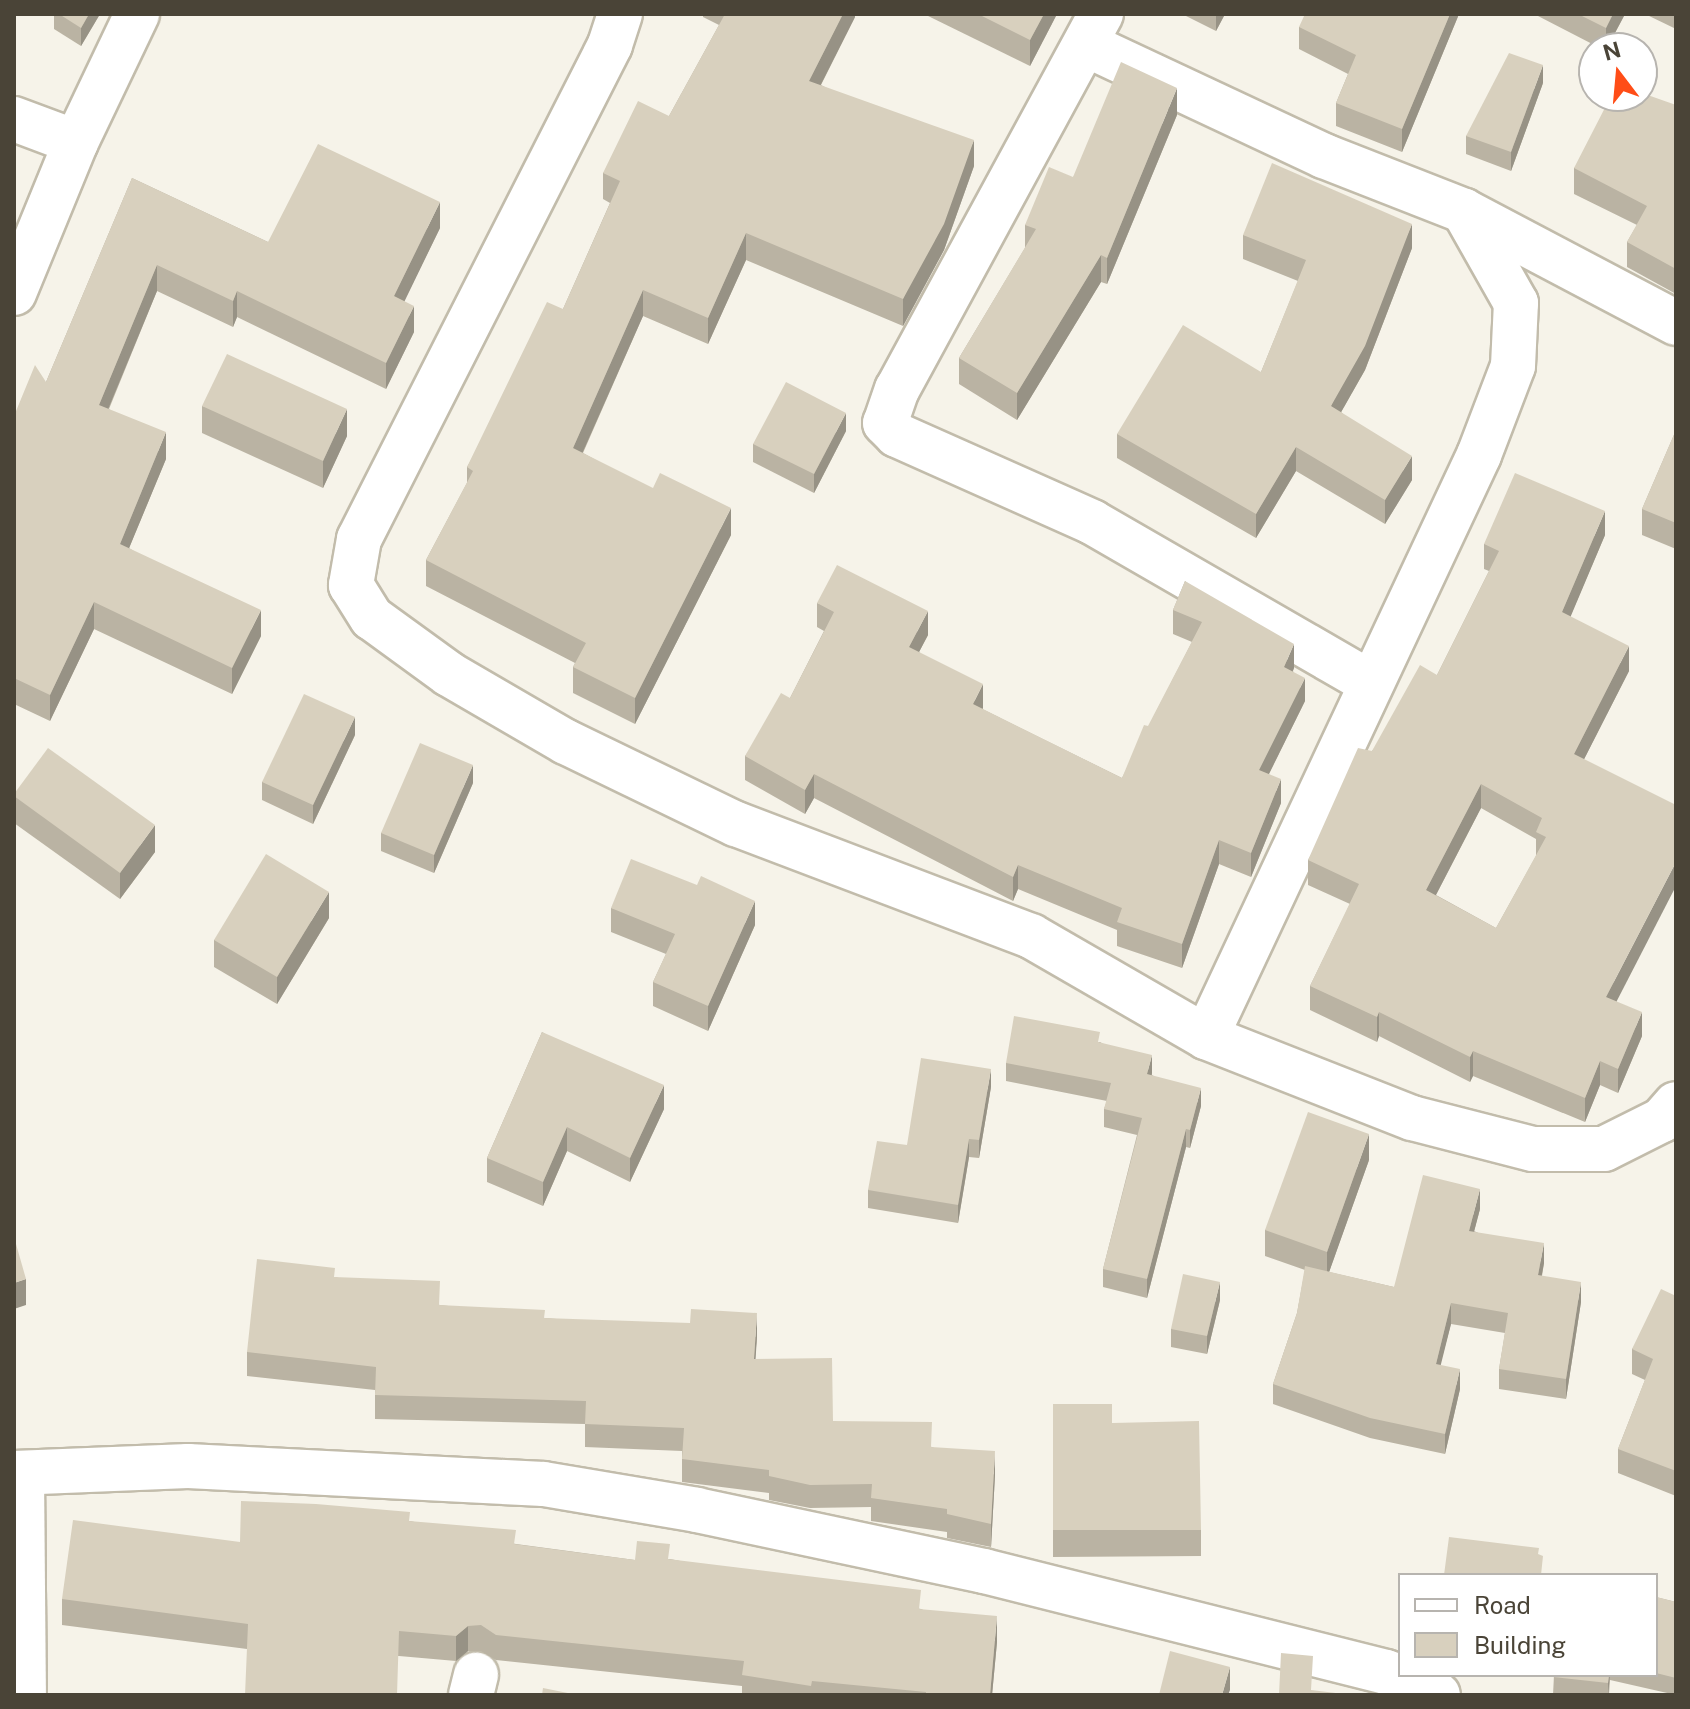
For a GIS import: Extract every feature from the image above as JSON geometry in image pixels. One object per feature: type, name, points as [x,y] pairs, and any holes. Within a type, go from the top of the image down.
[{"type":"street","points":[[14,293],[76,142],[137,14]]},
{"type":"street","points":[[620,14],[610,45],[359,539],[351,585],[372,618],[449,674],[566,742],[736,824],[1031,936],[1206,1037],[1412,1118],[1533,1149],[1604,1149],[1662,1120],[1676,1104]]},
{"type":"street","points":[[1371,683],[1092,522],[897,435],[885,423],[897,389],[1094,29],[1324,156],[1464,211],[1676,323]]},
{"type":"street","points":[[14,119],[76,142]]},
{"type":"street","points":[[1206,1037],[1479,455],[1513,366],[1516,303],[1464,211]]},
{"type":"street","points":[[24,1695],[18,1474],[188,1466],[331,1469],[544,1484],[697,1510],[984,1571],[1398,1676]]},
{"type":"street","points":[[1401,1677],[1427,1686],[1438,1695]]},
{"type":"building","points":[[59,14],[89,14],[81,28]]},
{"type":"building","points":[[725,14],[843,14],[809,81],[974,140],[944,224],[903,299],[746,233],[708,318],[643,290],[573,448],[653,488],[660,473],[731,508],[635,698],[573,667],[586,643],[426,560],[473,471],[467,467],[547,302],[563,309],[620,181],[603,173],[638,101],[669,116]]},
{"type":"building","points":[[978,14],[1044,14],[1030,40]]},
{"type":"building","points":[[1305,14],[1450,14],[1402,129],[1336,103],[1356,55],[1299,27]]},
{"type":"building","points":[[1578,14],[1613,14],[1606,28]]},
{"type":"building","points":[[1509,53],[1543,65],[1511,152],[1466,136]]},
{"type":"building","points":[[1121,62],[1177,88],[1107,258],[1101,255],[1017,393],[959,358],[1036,229],[1025,225],[1049,167],[1073,177]]},
{"type":"building","points":[[1658,99],[1676,105],[1676,269],[1627,242],[1647,206],[1574,168],[1603,112],[1658,112]]},
{"type":"building","points":[[318,144],[440,202],[394,296],[414,306],[386,363],[237,291],[233,301],[157,265],[99,405],[166,432],[120,544],[261,610],[232,668],[94,602],[50,695],[14,678],[14,416],[35,365],[46,382],[132,178],[268,242]]},
{"type":"building","points":[[1272,163],[1412,224],[1365,346],[1331,406],[1412,456],[1385,500],[1296,447],[1256,514],[1117,434],[1183,325],[1261,372],[1306,260],[1243,235]]},
{"type":"building","points":[[227,354],[347,409],[323,461],[202,406]]},
{"type":"building","points":[[786,382],[846,413],[814,474],[753,444]]},
{"type":"building","points":[[1676,430],[1676,523],[1642,509]]},
{"type":"building","points":[[1515,473],[1605,511],[1562,612],[1629,646],[1574,754],[1676,805],[1676,862],[1606,997],[1642,1012],[1618,1069],[1600,1061],[1585,1098],[1473,1051],[1470,1057],[1379,1012],[1377,1017],[1310,986],[1359,884],[1308,860],[1358,748],[1372,751],[1420,665],[1437,675],[1499,551],[1484,544]],"holes":[[[1481,784],[1542,818],[1536,832],[1546,837],[1496,928],[1426,890]]]},
{"type":"building","points":[[837,565],[928,611],[909,647],[983,684],[973,704],[1122,778],[1144,725],[1148,726],[1202,622],[1173,610],[1185,581],[1294,644],[1284,667],[1305,678],[1259,770],[1281,779],[1251,853],[1219,840],[1182,944],[1117,922],[1122,908],[1018,865],[1013,877],[814,774],[805,790],[745,756],[781,693],[790,698],[834,612],[817,603]]},
{"type":"building","points":[[304,694],[355,717],[313,805],[262,782]]},
{"type":"building","points":[[420,743],[473,765],[434,855],[381,833]]},
{"type":"building","points":[[48,748],[155,825],[120,873],[14,796]]},
{"type":"building","points":[[266,854],[329,892],[277,977],[214,940]]},
{"type":"building","points":[[631,859],[697,885],[701,876],[755,901],[708,1006],[653,982],[675,934],[611,908]]},
{"type":"building","points":[[1014,1016],[1100,1032],[1098,1042],[1152,1055],[1147,1074],[1201,1088],[1190,1130],[1186,1129],[1147,1279],[1103,1269],[1142,1118],[1104,1109],[1111,1083],[1006,1063]]},
{"type":"building","points":[[542,1032],[664,1085],[630,1158],[567,1127],[543,1182],[487,1158]]},
{"type":"building","points":[[921,1058],[991,1069],[979,1140],[969,1139],[958,1205],[868,1190],[877,1141],[907,1145]]},
{"type":"building","points":[[1308,1112],[1369,1134],[1327,1252],[1265,1230]]},
{"type":"building","points":[[1423,1175],[1480,1189],[1469,1231],[1544,1243],[1538,1275],[1581,1282],[1566,1379],[1499,1369],[1508,1313],[1451,1303],[1436,1364],[1460,1369],[1445,1434],[1370,1418],[1273,1384],[1297,1313],[1305,1266],[1394,1287]]},
{"type":"building","points":[[14,1237],[26,1279],[14,1283]]},
{"type":"building","points":[[257,1259],[335,1268],[334,1277],[440,1281],[439,1305],[545,1310],[544,1318],[690,1323],[691,1309],[757,1313],[754,1359],[832,1358],[833,1421],[932,1422],[931,1447],[995,1451],[991,1524],[947,1514],[947,1509],[871,1498],[872,1484],[810,1485],[769,1476],[769,1470],[682,1459],[684,1428],[585,1424],[586,1401],[375,1395],[376,1367],[247,1352]]},
{"type":"building","points":[[1183,1274],[1220,1282],[1207,1336],[1171,1329]]},
{"type":"building","points":[[1661,1289],[1676,1296],[1676,1471],[1618,1449],[1653,1359],[1632,1349]]},
{"type":"building","points":[[1053,1404],[1112,1404],[1112,1423],[1199,1421],[1201,1530],[1053,1530]]},
{"type":"building","points":[[241,1501],[410,1512],[409,1521],[516,1530],[514,1544],[635,1560],[637,1541],[670,1544],[668,1559],[921,1590],[919,1609],[997,1616],[990,1695],[926,1695],[926,1692],[812,1681],[811,1686],[742,1675],[744,1661],[496,1635],[481,1625],[468,1626],[456,1636],[399,1631],[397,1695],[245,1695],[248,1624],[62,1599],[73,1520],[240,1542]]},
{"type":"building","points":[[1449,1537],[1539,1548],[1538,1554],[1543,1556],[1541,1573],[1444,1573]]},
{"type":"building","points":[[1658,1598],[1676,1602],[1676,1678],[1658,1674]]},
{"type":"building","points":[[1170,1651],[1230,1667],[1222,1695],[1159,1695]]},
{"type":"building","points":[[1281,1653],[1313,1656],[1311,1690],[1352,1695],[1279,1695]]},
{"type":"building","points":[[1553,1677],[1609,1677],[1608,1683]]},
{"type":"building","points":[[543,1688],[578,1695],[542,1695]]}]
